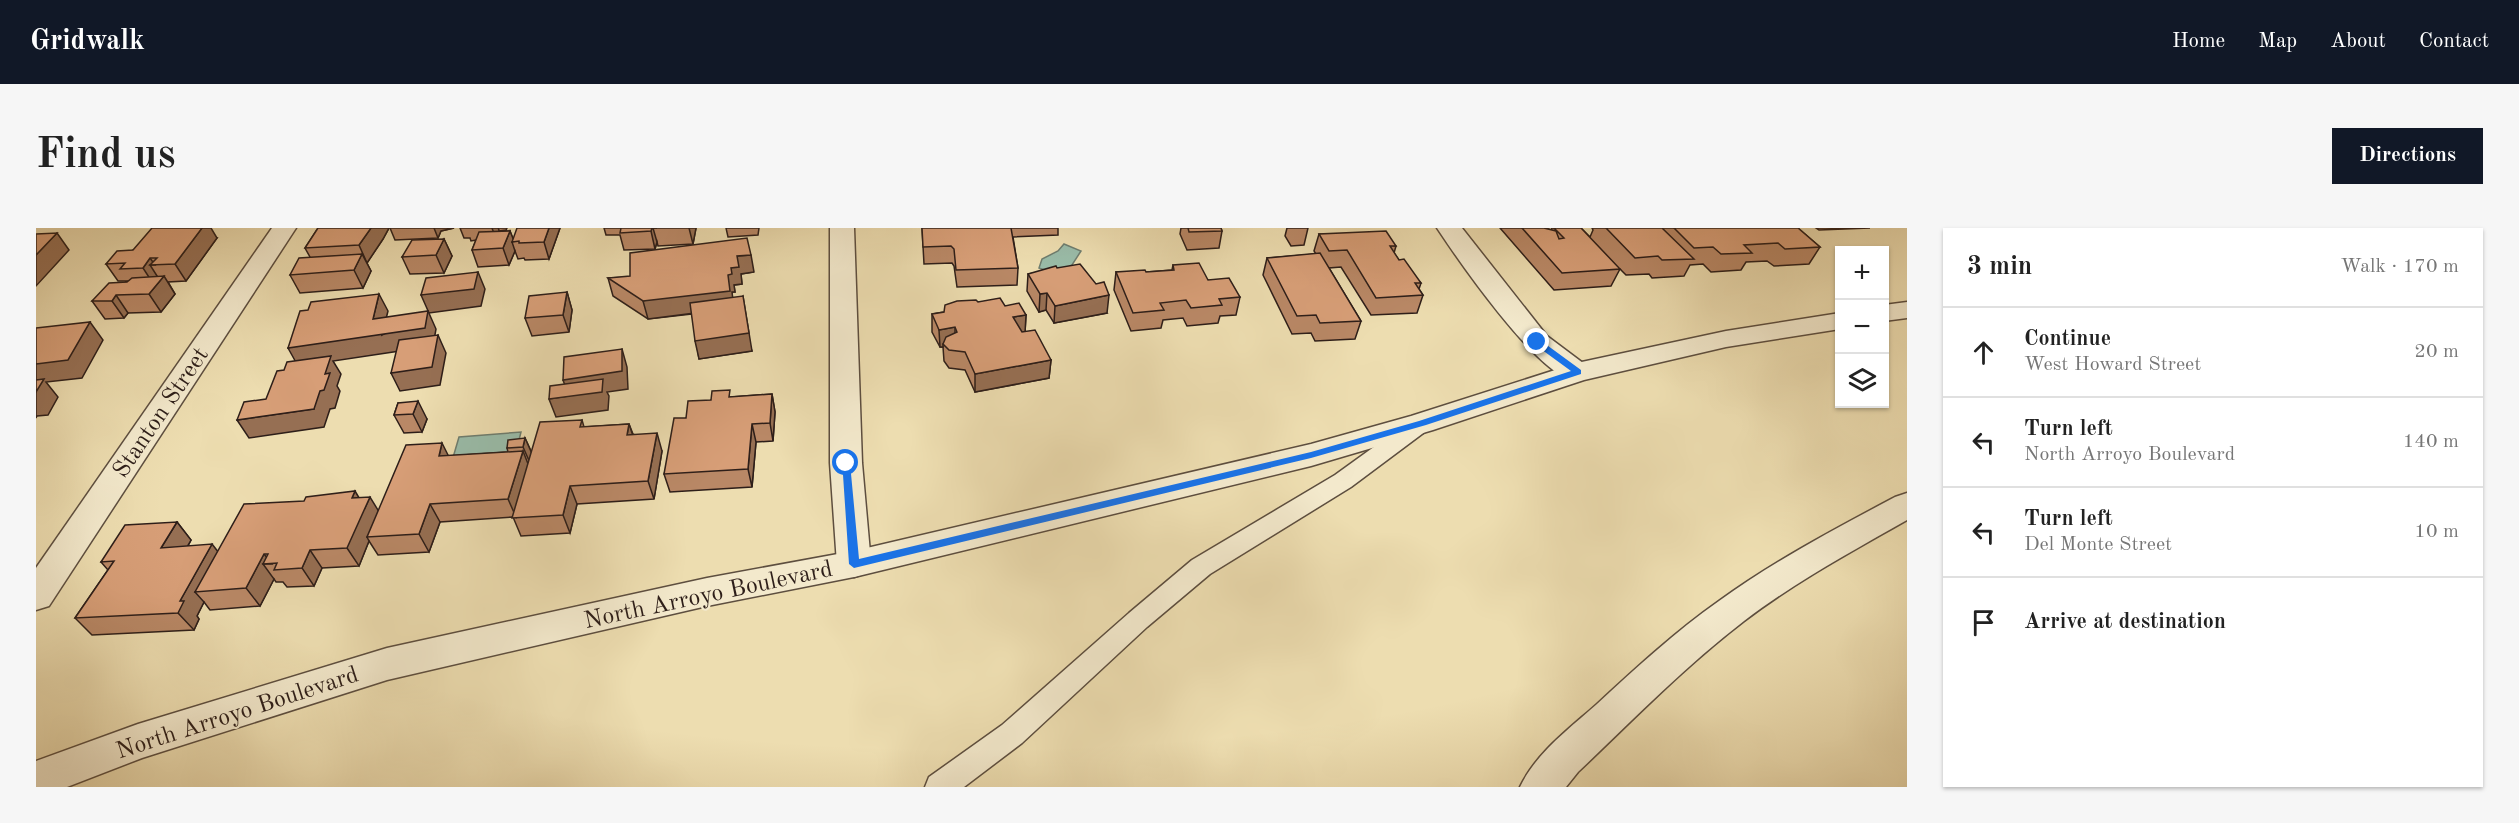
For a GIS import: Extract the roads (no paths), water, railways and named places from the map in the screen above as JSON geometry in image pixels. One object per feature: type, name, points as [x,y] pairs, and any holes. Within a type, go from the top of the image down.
[{"type":"street","name":"Stanton Street","points":[[36,596],[284,228]]},
{"type":"street","points":[[842,228],[846,463],[854,564]]},
{"type":"street","points":[[1449,228],[1537,342],[1578,372]]},
{"type":"street","points":[[1889,312],[1907,309]]},
{"type":"street","name":"North Arroyo Boulevard","points":[[36,780],[138,742],[387,664],[706,592],[854,564],[1311,455],[1422,423],[1578,372],[1726,339],[1835,322]]},
{"type":"street","points":[[1541,787],[1564,759],[1670,661],[1731,611],[1796,567],[1907,506]]},
{"type":"lane","points":[[940,787],[1012,734],[1138,620],[1201,567],[1343,481],[1422,423]]}]
